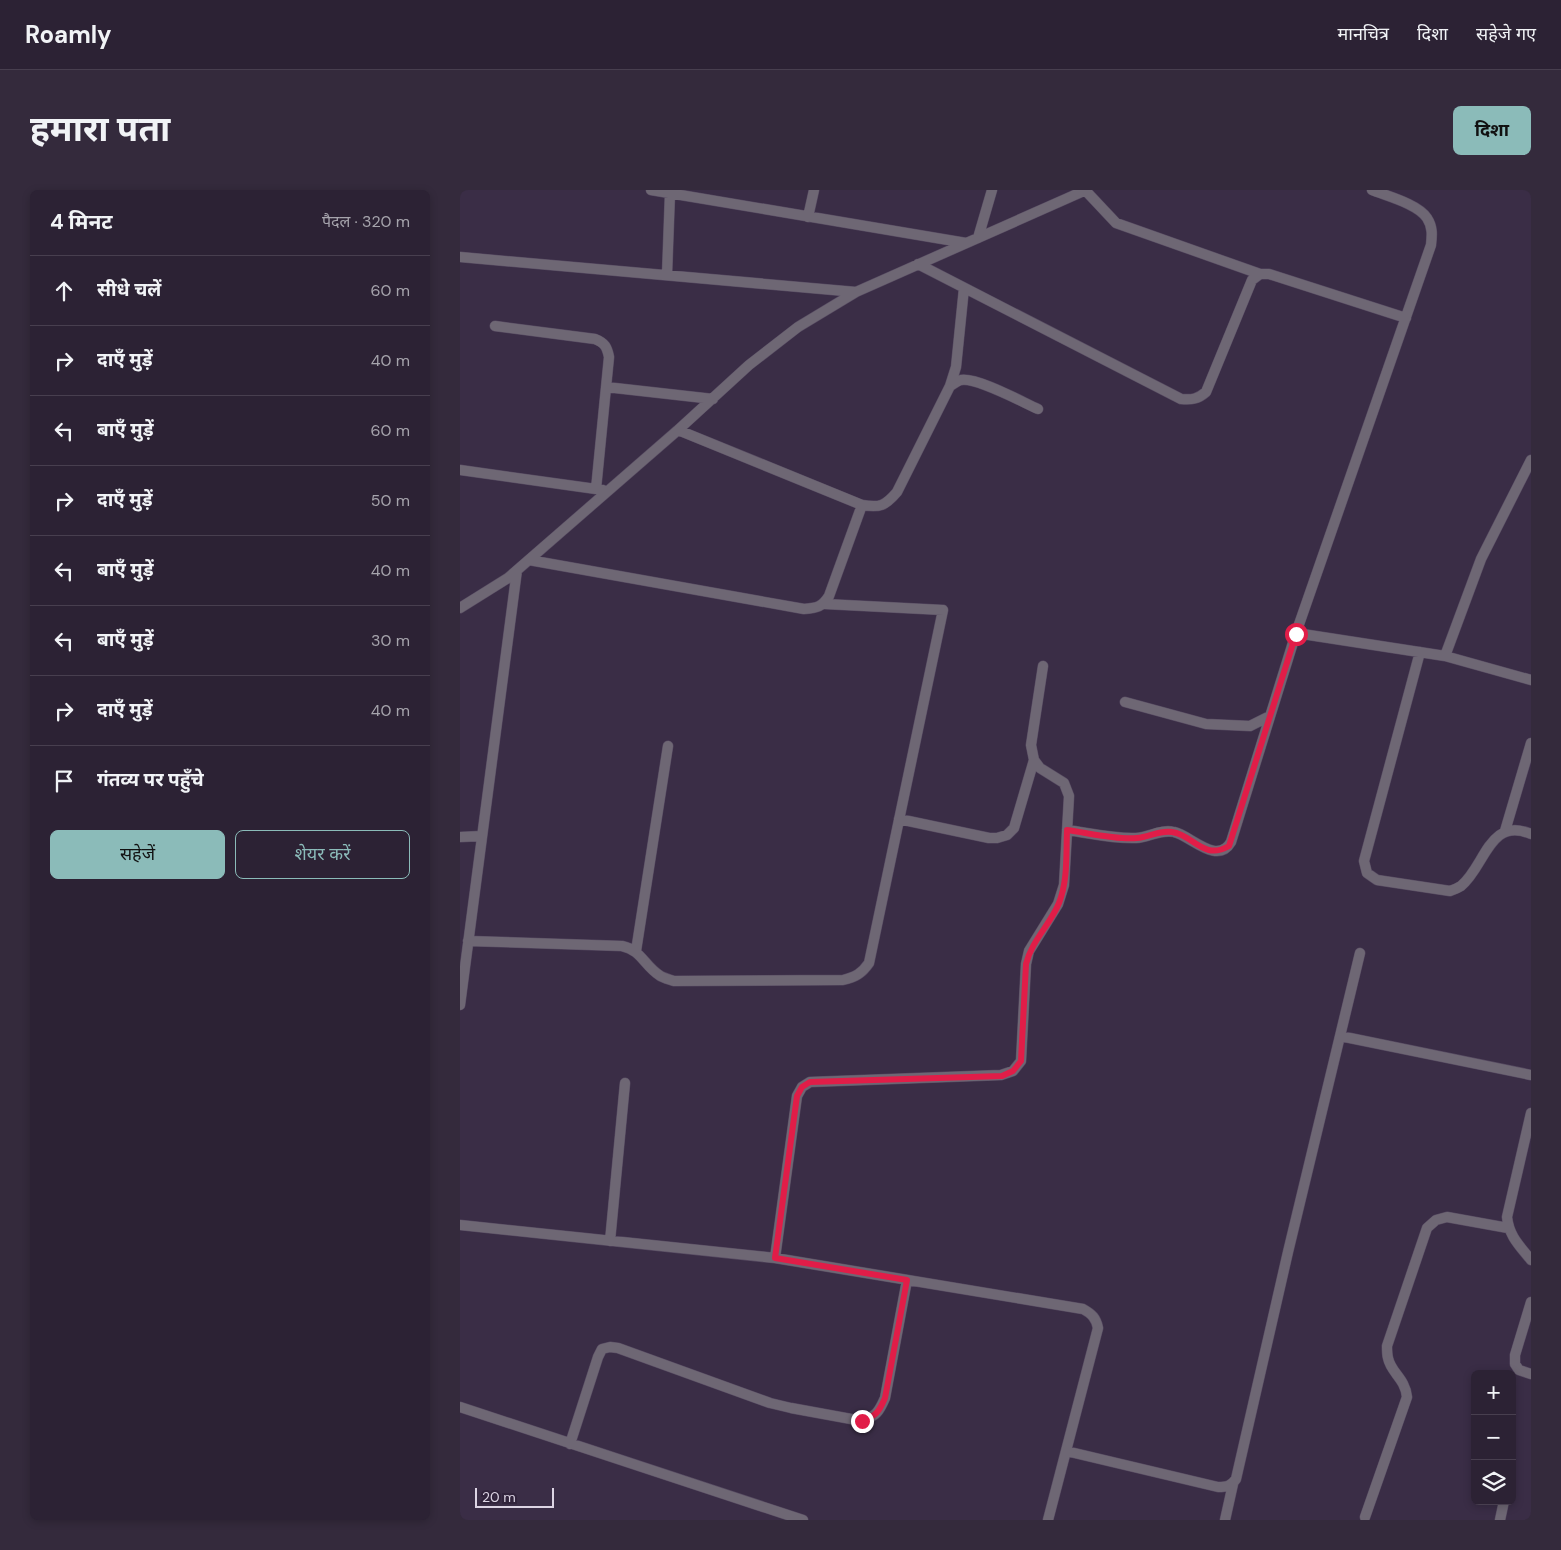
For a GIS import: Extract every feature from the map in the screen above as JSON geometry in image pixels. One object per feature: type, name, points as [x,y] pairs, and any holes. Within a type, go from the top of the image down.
[{"type":"street","points":[[651,190],[966,243]]},
{"type":"street","points":[[808,217],[814,190]]},
{"type":"street","points":[[978,238],[992,190]]},
{"type":"street","points":[[460,608],[508,578],[678,430],[749,365],[798,327],[856,292],[1086,190],[1116,223],[1260,274],[1269,274],[1406,318]]},
{"type":"street","points":[[1067,830],[1136,838],[1173,832],[1180,834],[1207,850],[1216,851],[1229,846],[1231,842],[1296,634],[1431,245],[1432,232],[1427,218],[1417,208],[1372,190]]},
{"type":"street","points":[[667,275],[670,193]]},
{"type":"street","points":[[460,257],[856,292]]},
{"type":"street","points":[[918,264],[1181,399],[1190,400],[1199,398],[1206,392],[1252,280],[1260,274]]},
{"type":"street","points":[[678,430],[862,505],[875,507],[888,502],[897,492],[950,386],[956,367],[964,288]]},
{"type":"street","points":[[495,326],[596,339],[603,342],[608,349],[609,357],[596,489]]},
{"type":"street","points":[[950,386],[960,380],[969,380],[1038,409]]},
{"type":"street","points":[[606,387],[713,399]]},
{"type":"street","points":[[1445,656],[1481,559],[1531,460]]},
{"type":"street","points":[[460,470],[608,491]]},
{"type":"street","points":[[825,604],[862,505]]},
{"type":"street","points":[[468,941],[630,947],[657,974],[674,981],[843,980],[856,976],[869,963],[943,610],[825,604],[804,609],[529,560]]},
{"type":"street","points":[[460,1005],[517,570]]},
{"type":"street","points":[[1296,634],[1445,656],[1531,680]]},
{"type":"street","points":[[1420,652],[1364,861],[1367,873],[1377,880],[1450,891],[1460,887],[1468,879],[1495,839],[1505,831],[1516,830],[1531,834]]},
{"type":"street","points":[[899,819],[977,837],[997,838],[1006,835],[1014,828],[1034,760],[1032,745],[1043,666]]},
{"type":"street","points":[[1125,702],[1206,724],[1250,726],[1270,716]]},
{"type":"street","points":[[1505,831],[1531,744]]},
{"type":"street","points":[[636,951],[668,746]]},
{"type":"street","points":[[775,1258],[797,1096],[802,1087],[810,1082],[1002,1076],[1013,1071],[1021,1061],[1026,964],[1029,951],[1058,904],[1064,885],[1069,796],[1064,783],[1040,768],[1034,760]]},
{"type":"street","points":[[460,836],[482,836]]},
{"type":"street","points":[[1066,1451],[1218,1488],[1227,1487],[1236,1479],[1360,953]]},
{"type":"street","points":[[1340,1036],[1531,1075]]},
{"type":"street","points":[[610,1241],[625,1083]]},
{"type":"street","points":[[1531,1113],[1507,1217],[1508,1228],[1513,1238],[1531,1260]]},
{"type":"street","points":[[1365,1516],[1407,1397],[1403,1382],[1388,1359],[1387,1346],[1427,1228],[1436,1220],[1447,1217],[1508,1228]]},
{"type":"street","points":[[460,1225],[775,1258],[1083,1309],[1091,1313],[1096,1320],[1098,1328],[1048,1520]]},
{"type":"street","points":[[570,1444],[598,1357],[602,1349],[610,1347],[618,1348],[784,1407],[862,1421],[872,1418],[880,1409],[885,1398],[907,1280]]},
{"type":"street","points":[[1531,1302],[1515,1355],[1515,1364],[1519,1370],[1531,1374]]},
{"type":"street","points":[[460,1407],[803,1520]]},
{"type":"street","points":[[1225,1520],[1232,1484]]},
{"type":"street","points":[[1500,1520],[1503,1505]]},
{"type":"route","points":[[862,1421],[872,1418],[880,1409],[885,1398],[907,1280],[775,1258],[797,1096],[802,1087],[810,1082],[1002,1076],[1013,1071],[1021,1061],[1026,964],[1029,951],[1058,904],[1064,885],[1067,830],[1136,838],[1173,832],[1180,834],[1207,850],[1216,851],[1229,846],[1296,634]]}]
